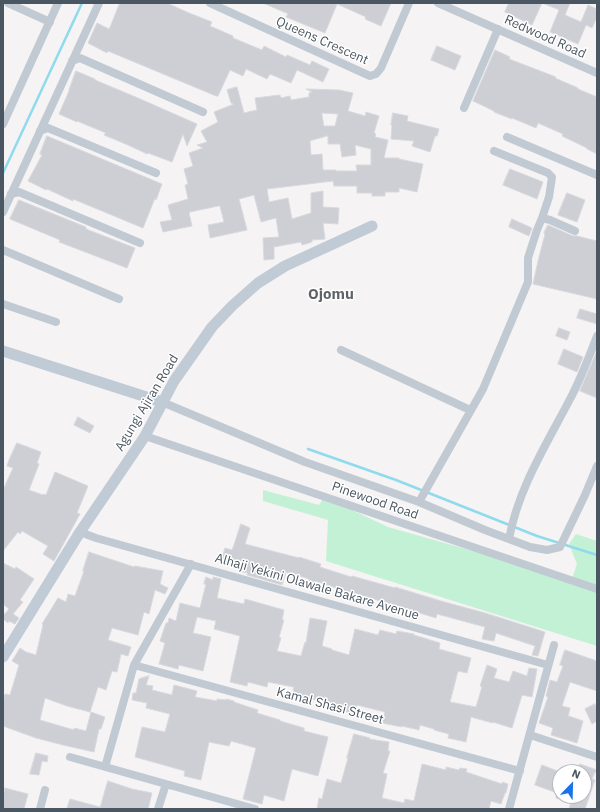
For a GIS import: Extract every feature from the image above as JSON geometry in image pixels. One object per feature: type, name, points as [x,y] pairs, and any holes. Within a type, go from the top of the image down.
[{"type":"street","points":[[8,3],[50,22]]},
{"type":"street","points":[[3,124],[58,3]]},
{"type":"street","points":[[3,212],[99,3]]},
{"type":"street","name":"Queens Crescent","points":[[210,3],[370,76],[376,74],[381,68],[409,3]]},
{"type":"street","name":"Redwood Road","points":[[438,3],[597,73]]},
{"type":"street","points":[[464,108],[498,29]]},
{"type":"street","points":[[72,62],[80,58],[203,112]]},
{"type":"street","points":[[40,131],[48,128],[156,173]]},
{"type":"street","points":[[507,137],[597,175]]},
{"type":"street","points":[[420,502],[483,389],[528,282],[528,258],[549,197],[552,177],[548,173],[494,151]]},
{"type":"street","points":[[11,194],[19,192],[140,243]]},
{"type":"street","points":[[542,218],[575,231]]},
{"type":"street","name":"Agungi Ajiran Road","points":[[3,657],[80,532],[145,436],[174,381],[212,327],[232,306],[258,283],[285,266],[372,226]]},
{"type":"street","points":[[3,250],[119,299]]},
{"type":"street","points":[[3,304],[56,322]]},
{"type":"street","points":[[509,539],[510,529],[523,489],[570,399],[597,336]]},
{"type":"street","points":[[341,350],[470,410]]},
{"type":"street","points":[[3,351],[162,402],[305,462],[420,502],[485,530],[530,547],[547,550],[560,548],[597,466]]},
{"type":"street","name":"Pinewood Road","points":[[145,436],[597,589]]},
{"type":"street","name":"Alhaji Yekini Olawale Bakare Avenue","points":[[80,532],[96,538],[548,665]]},
{"type":"street","points":[[105,767],[134,664],[191,564]]},
{"type":"street","points":[[509,809],[554,645]]},
{"type":"street","name":"Kamal Shasi Street","points":[[134,664],[520,771]]},
{"type":"street","points":[[530,735],[597,757]]},
{"type":"street","points":[[70,757],[255,809]]},
{"type":"street","points":[[158,809],[166,784]]},
{"type":"street","points":[[40,809],[46,790]]},
{"type":"green space","points":[[263,490],[319,505],[324,497],[388,527],[572,579],[577,564],[569,544],[576,534],[597,541],[597,646],[326,561],[328,520],[263,501]]},
{"type":"building","points":[[120,3],[167,3],[212,22],[210,26],[233,36],[233,38],[262,50],[264,46],[286,57],[287,55],[310,65],[312,61],[329,69],[323,82],[297,70],[291,83],[270,74],[267,79],[246,69],[243,76],[230,70],[218,96],[216,96],[108,51],[107,53],[88,43],[97,23],[109,29]]},
{"type":"building","points":[[263,3],[391,3],[381,26],[365,19],[366,17],[337,4],[325,33],[286,17],[288,14]]},
{"type":"building","points":[[509,3],[542,3],[532,25],[505,12]]},
{"type":"building","points":[[542,3],[570,3],[565,15],[581,22],[588,5],[597,9],[597,17],[592,28],[586,25],[578,44],[550,32],[559,10]]},
{"type":"building","points":[[437,46],[461,56],[455,70],[431,60]]},
{"type":"building","points":[[495,50],[510,57],[509,59],[556,77],[555,78],[597,97],[597,154],[562,136],[563,134],[538,123],[536,128],[494,112],[473,101]]},
{"type":"building","points":[[76,71],[197,124],[187,146],[183,134],[172,162],[148,153],[147,154],[104,135],[106,133],[59,114]]},
{"type":"building","points":[[237,87],[244,113],[257,110],[255,98],[280,95],[281,98],[290,96],[291,100],[309,97],[309,93],[312,92],[306,89],[339,90],[353,93],[348,111],[365,116],[366,112],[379,116],[374,133],[376,134],[375,137],[388,140],[384,158],[399,158],[423,164],[417,192],[399,188],[399,192],[385,192],[385,196],[372,196],[372,193],[357,193],[357,186],[334,186],[333,181],[267,189],[269,202],[288,198],[292,219],[311,213],[311,193],[323,191],[323,207],[339,208],[338,224],[323,223],[325,239],[312,240],[312,242],[302,245],[301,242],[274,247],[274,259],[264,260],[263,238],[279,237],[276,218],[261,222],[254,195],[239,199],[247,230],[210,238],[208,225],[224,222],[220,206],[218,206],[190,212],[192,226],[163,232],[160,222],[172,220],[168,205],[188,199],[185,185],[188,184],[184,169],[193,166],[189,153],[203,148],[197,145],[207,142],[201,131],[218,122],[214,112],[234,104],[231,103],[227,90]],"holes":[[[322,113],[338,114],[335,126],[324,126]],[[328,136],[328,144],[340,144],[342,157],[356,155],[355,145],[371,149],[371,165],[356,165],[357,171],[323,170],[322,154],[311,155],[310,141]]]},
{"type":"building","points":[[393,113],[408,116],[407,121],[439,129],[430,152],[412,146],[414,141],[391,139]]},
{"type":"building","points":[[47,136],[162,184],[143,228],[73,199],[73,201],[47,189],[46,190],[28,181],[42,155],[40,154]]},
{"type":"building","points":[[510,169],[543,182],[537,199],[503,185]]},
{"type":"building","points":[[567,193],[585,200],[577,222],[558,215]]},
{"type":"building","points":[[19,200],[135,248],[127,268],[59,242],[60,240],[10,219]]},
{"type":"building","points":[[512,219],[532,228],[529,236],[509,227]]},
{"type":"building","points":[[548,225],[573,236],[597,241],[597,299],[533,284],[544,233]]},
{"type":"building","points":[[580,309],[597,314],[597,324],[577,318]]},
{"type":"building","points":[[559,328],[570,332],[567,340],[556,336]]},
{"type":"building","points":[[564,349],[583,357],[577,372],[558,364]]},
{"type":"building","points":[[597,351],[597,398],[580,391]]},
{"type":"building","points":[[78,417],[94,426],[90,433],[74,425]]},
{"type":"building","points":[[17,443],[41,452],[37,463],[39,464],[29,490],[46,495],[55,472],[88,486],[77,513],[80,514],[54,561],[43,554],[48,546],[22,531],[20,534],[18,532],[3,551],[3,490],[13,468],[7,466]]},
{"type":"building","points":[[241,524],[250,528],[245,544],[299,557],[321,564],[320,567],[351,577],[395,587],[545,632],[538,656],[532,655],[535,646],[496,633],[494,641],[482,639],[485,627],[437,614],[436,618],[315,581],[314,585],[307,583],[309,579],[288,572],[286,572],[282,585],[238,571],[239,567],[221,562],[225,548],[232,550]]},
{"type":"building","points":[[89,552],[134,567],[163,571],[160,584],[168,588],[165,594],[155,590],[149,614],[144,612],[138,635],[112,628],[108,640],[131,647],[128,656],[121,654],[117,672],[112,671],[106,690],[98,687],[90,712],[45,698],[40,720],[74,730],[74,728],[86,731],[91,712],[105,717],[101,729],[99,729],[94,752],[36,738],[3,726],[3,700],[5,694],[10,695],[19,665],[12,661],[20,648],[26,652],[36,655],[42,624],[58,598],[66,602],[68,594],[75,596]]},
{"type":"building","points":[[3,563],[15,569],[16,567],[34,579],[20,600],[23,602],[13,614],[19,618],[15,624],[9,621],[8,623],[3,619],[3,616],[9,609],[3,604]]},
{"type":"building","points":[[206,577],[213,580],[213,577],[221,579],[217,598],[244,604],[245,599],[284,610],[282,620],[284,620],[279,637],[281,638],[277,651],[301,656],[305,642],[306,643],[310,618],[327,621],[322,646],[349,655],[355,629],[378,635],[380,630],[396,634],[397,631],[414,634],[440,643],[439,649],[471,658],[467,673],[458,671],[450,702],[476,707],[482,687],[480,686],[487,665],[497,669],[494,678],[509,682],[513,671],[527,676],[529,668],[537,669],[532,697],[522,695],[512,728],[471,717],[466,742],[448,738],[449,734],[420,725],[419,730],[382,723],[385,712],[357,705],[354,714],[340,710],[341,706],[292,696],[294,687],[268,682],[267,687],[248,682],[247,686],[230,682],[240,636],[214,629],[216,621],[197,617],[193,633],[211,637],[203,671],[179,665],[178,669],[159,664],[165,643],[160,641],[166,623],[168,623],[169,618],[176,621],[180,603],[200,608],[206,584],[204,584]]},
{"type":"building","points":[[565,650],[597,661],[597,691],[570,682],[562,706],[570,708],[568,717],[569,716],[583,721],[577,743],[551,735],[553,728],[539,723],[548,697],[546,696],[550,680],[557,682],[563,666],[560,665]]},
{"type":"building","points":[[149,676],[146,685],[153,686],[152,690],[172,695],[174,685],[197,691],[195,697],[217,701],[217,699],[226,699],[234,701],[258,710],[257,713],[304,728],[304,731],[328,737],[318,776],[292,769],[284,801],[264,795],[262,804],[243,799],[256,748],[231,741],[229,746],[209,742],[201,780],[184,776],[185,771],[135,757],[142,727],[165,732],[170,714],[146,708],[147,703],[132,700],[133,693],[136,693],[139,679]]},
{"type":"building","points":[[595,704],[597,708],[597,721],[592,724],[585,709]]},
{"type":"building","points":[[354,734],[370,738],[369,739],[389,742],[388,751],[390,751],[383,773],[387,774],[382,798],[404,803],[405,799],[414,801],[422,764],[446,770],[446,767],[459,770],[460,768],[467,769],[466,772],[502,784],[502,782],[508,784],[506,793],[501,804],[491,801],[489,809],[317,809],[319,798],[322,799],[327,779],[341,783]]},
{"type":"building","points":[[36,753],[48,756],[47,762],[42,761],[39,775],[30,774]]},
{"type":"building","points":[[542,765],[552,769],[552,791],[535,785]]},
{"type":"building","points":[[592,768],[597,770],[597,772],[595,772],[592,779]]},
{"type":"building","points":[[592,779],[595,780],[592,789]]},
{"type":"building","points":[[108,781],[132,789],[152,793],[148,809],[67,808],[70,799],[100,807]]},
{"type":"building","points":[[5,788],[28,794],[24,809],[3,809]]},
{"type":"building","points":[[570,804],[587,804],[585,809],[569,809]]},
{"type":"waterway","points":[[3,173],[82,3]]},
{"type":"waterway","points":[[308,449],[396,480],[537,536],[597,555]]},
{"type":"district","name":"Ojomu","points":[[331,295]]}]
